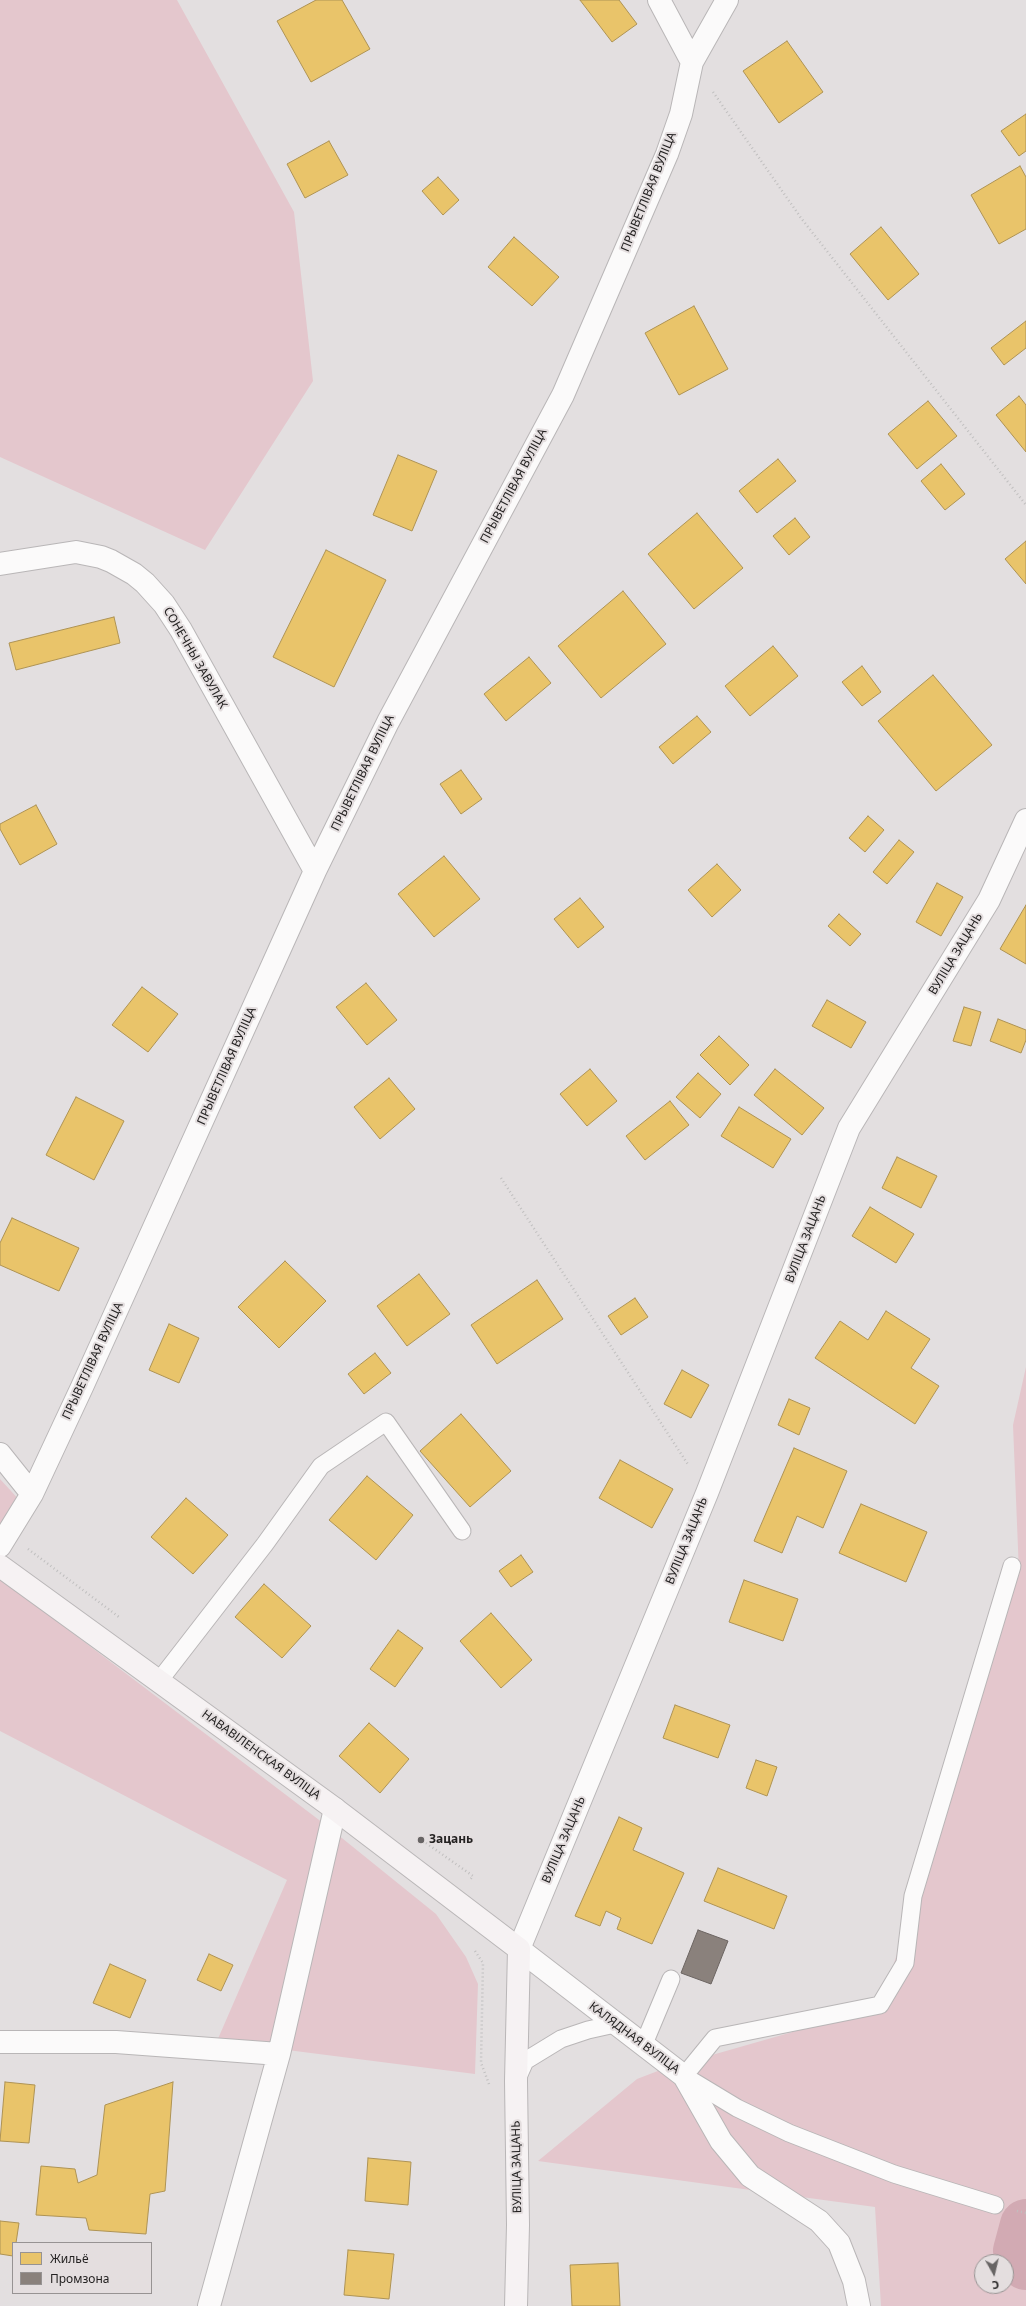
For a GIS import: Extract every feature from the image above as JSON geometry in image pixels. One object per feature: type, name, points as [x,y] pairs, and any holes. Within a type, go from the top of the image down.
[{"type":"street","points":[[659,0],[692,62]]},
{"type":"street","name":"ПРЫВЕТЛІВАЯ ВУЛІЦА","points":[[0,1546],[32,1494],[315,870],[388,722],[563,395],[666,154],[681,114],[692,62],[727,0]]},
{"type":"street","name":"СОНЕЧНЫ ЗАВУЛАК","points":[[0,564],[76,552],[101,557],[111,561],[134,574],[145,583],[164,604],[181,630],[315,870]]},
{"type":"street","name":"ВУЛІЦА ЗАЦАНЬ","points":[[516,2306],[518,2225],[516,2081],[519,1949],[707,1493],[850,1128],[989,900],[1026,820]]},
{"type":"street","points":[[0,1454],[32,1494]]},
{"type":"street","name":"НАВАВІЛЕНСКАЯ ВУЛІЦА","points":[[0,1566],[335,1809],[415,1872],[454,1899],[519,1949]]},
{"type":"street","points":[[209,2306],[278,2054],[335,1809]]},
{"type":"street","name":"КАЛЯДНАЯ ВУЛІЦА","points":[[519,1949],[643,2046],[684,2076],[721,2141],[750,2176],[819,2221],[839,2243],[854,2281],[859,2306]]},
{"type":"street","points":[[0,2042],[116,2042],[278,2054]]},
{"type":"lane","points":[[159,1681],[265,1544],[321,1466],[386,1422],[462,1531]]},
{"type":"lane","points":[[995,2205],[894,2174],[789,2133],[737,2108],[684,2076],[714,2038],[880,2005],[905,1963],[913,1896],[1012,1566]]},
{"type":"lane","points":[[643,2046],[671,1979]]},
{"type":"lane","points":[[516,2081],[525,2061],[561,2039],[588,2030],[615,2024]]},
{"type":"path","points":[[692,62],[801,218],[1026,505]]},
{"type":"path","points":[[501,1178],[707,1493]]},
{"type":"path","points":[[454,1899],[474,1876]]},
{"type":"path","points":[[474,1949],[483,1963],[481,2062]]},
{"type":"shaded area","points":[[0,0],[177,0],[294,212],[313,381],[205,550],[0,457]]},
{"type":"shaded area","points":[[1026,1367],[1026,2306],[881,2306],[875,2207],[538,2161],[637,2079],[663,2069],[880,2007],[1019,1573],[1013,1425]]},
{"type":"shaded area","points":[[0,1479],[22,1503],[0,1527]]},
{"type":"shaded area","points":[[0,1578],[327,1826],[436,1914],[466,1957],[478,1984],[475,2074],[217,2041],[287,1880],[0,1731]]},
{"type":"building: Жильё","points":[[316,0],[342,0],[370,49],[311,82],[277,21]]},
{"type":"building: Жильё","points":[[580,0],[619,0],[637,24],[612,42]]},
{"type":"building: Жильё","points":[[787,41],[823,92],[779,123],[743,71]]},
{"type":"building: Жильё","points":[[1026,114],[1026,151],[1019,156],[1001,131]]},
{"type":"building: Жильё","points":[[329,141],[348,175],[305,198],[287,164]]},
{"type":"building: Жильё","points":[[1020,166],[1026,177],[1026,229],[999,244],[971,195]]},
{"type":"building: Жильё","points":[[438,177],[459,200],[443,215],[422,191]]},
{"type":"building: Жильё","points":[[881,227],[919,274],[888,300],[850,254]]},
{"type":"building: Жильё","points":[[514,237],[559,277],[532,306],[488,267]]},
{"type":"building: Жильё","points":[[694,306],[728,369],[679,395],[645,333]]},
{"type":"building: Жильё","points":[[1026,321],[1026,348],[1004,365],[991,348]]},
{"type":"building: Жильё","points":[[1019,396],[1026,405],[1026,452],[996,415]]},
{"type":"building: Жильё","points":[[928,401],[957,436],[917,469],[888,434]]},
{"type":"building: Жильё","points":[[398,455],[437,471],[412,531],[373,515]]},
{"type":"building: Жильё","points":[[778,459],[796,481],[757,513],[739,491]]},
{"type":"building: Жильё","points":[[941,464],[965,494],[945,510],[921,481]]},
{"type":"building: Жильё","points":[[697,513],[743,568],[694,609],[648,554]]},
{"type":"building: Жильё","points":[[795,518],[810,537],[789,555],[773,536]]},
{"type":"building: Жильё","points":[[1026,541],[1026,584],[1005,559]]},
{"type":"building: Жильё","points":[[326,550],[386,580],[334,687],[273,657]]},
{"type":"building: Жильё","points":[[623,591],[666,644],[601,698],[558,646]]},
{"type":"building: Жильё","points":[[114,617],[120,643],[16,670],[9,643]]},
{"type":"building: Жильё","points":[[773,646],[798,676],[750,716],[725,686]]},
{"type":"building: Жильё","points":[[529,657],[551,683],[506,721],[484,694]]},
{"type":"building: Жильё","points":[[862,666],[881,692],[862,706],[842,682]]},
{"type":"building: Жильё","points":[[933,675],[992,745],[936,791],[878,721]]},
{"type":"building: Жильё","points":[[697,716],[711,732],[673,764],[659,747]]},
{"type":"building: Жильё","points":[[461,770],[482,799],[461,814],[440,784]]},
{"type":"building: Жильё","points":[[36,805],[57,844],[20,865],[0,829],[0,824]]},
{"type":"building: Жильё","points":[[868,816],[884,830],[865,852],[849,838]]},
{"type":"building: Жильё","points":[[899,840],[914,852],[887,884],[873,872]]},
{"type":"building: Жильё","points":[[444,856],[480,899],[434,937],[398,894]]},
{"type":"building: Жильё","points":[[717,864],[741,890],[712,917],[688,890]]},
{"type":"building: Жильё","points":[[937,883],[963,897],[941,936],[916,922]]},
{"type":"building: Жильё","points":[[580,898],[604,927],[578,948],[554,919]]},
{"type":"building: Жильё","points":[[1026,905],[1026,964],[1000,949]]},
{"type":"building: Жильё","points":[[839,914],[861,934],[850,946],[828,926]]},
{"type":"building: Жильё","points":[[366,983],[397,1020],[367,1045],[336,1007]]},
{"type":"building: Жильё","points":[[142,987],[178,1014],[148,1052],[112,1025]]},
{"type":"building: Жильё","points":[[827,1000],[866,1022],[851,1048],[812,1026]]},
{"type":"building: Жильё","points":[[964,1007],[981,1012],[971,1046],[953,1041]]},
{"type":"building: Жильё","points":[[998,1019],[1026,1030],[1026,1040],[1021,1053],[990,1041]]},
{"type":"building: Жильё","points":[[719,1036],[749,1065],[730,1085],[700,1055]]},
{"type":"building: Жильё","points":[[590,1069],[617,1101],[587,1126],[560,1094]]},
{"type":"building: Жильё","points":[[775,1069],[824,1108],[802,1135],[754,1095]]},
{"type":"building: Жильё","points":[[698,1073],[721,1094],[700,1118],[676,1097]]},
{"type":"building: Жильё","points":[[389,1078],[415,1109],[380,1139],[354,1107]]},
{"type":"building: Жильё","points":[[76,1097],[124,1121],[94,1180],[46,1155]]},
{"type":"building: Жильё","points":[[670,1101],[689,1125],[645,1160],[626,1136]]},
{"type":"building: Жильё","points":[[739,1107],[791,1139],[773,1168],[721,1136]]},
{"type":"building: Жильё","points":[[897,1157],[937,1176],[921,1208],[882,1188]]},
{"type":"building: Жильё","points":[[870,1207],[914,1234],[896,1263],[852,1236]]},
{"type":"building: Жильё","points":[[12,1218],[79,1248],[59,1291],[0,1265],[0,1243]]},
{"type":"building: Жильё","points":[[285,1261],[326,1301],[279,1348],[238,1307]]},
{"type":"building: Жильё","points":[[419,1274],[450,1314],[407,1346],[377,1306]]},
{"type":"building: Жильё","points":[[537,1280],[563,1319],[497,1364],[471,1325]]},
{"type":"building: Жильё","points":[[635,1298],[648,1317],[621,1335],[608,1316]]},
{"type":"building: Жильё","points":[[886,1311],[930,1339],[911,1368],[939,1386],[915,1424],[815,1358],[840,1321],[868,1340]]},
{"type":"building: Жильё","points":[[169,1324],[199,1338],[179,1383],[149,1370]]},
{"type":"building: Жильё","points":[[375,1353],[391,1373],[364,1394],[348,1374]]},
{"type":"building: Жильё","points":[[682,1370],[709,1385],[691,1418],[664,1404]]},
{"type":"building: Жильё","points":[[789,1399],[810,1408],[799,1435],[778,1425]]},
{"type":"building: Жильё","points":[[461,1414],[511,1471],[470,1507],[420,1451]]},
{"type":"building: Жильё","points":[[794,1448],[847,1471],[823,1528],[797,1516],[782,1553],[754,1541]]},
{"type":"building: Жильё","points":[[620,1460],[673,1489],[652,1528],[599,1498]]},
{"type":"building: Жильё","points":[[367,1476],[413,1515],[376,1560],[329,1520]]},
{"type":"building: Жильё","points":[[186,1498],[228,1535],[193,1574],[151,1537]]},
{"type":"building: Жильё","points":[[861,1504],[927,1532],[906,1582],[839,1553]]},
{"type":"building: Жильё","points":[[521,1555],[533,1572],[511,1587],[499,1571]]},
{"type":"building: Жильё","points":[[744,1580],[798,1599],[783,1641],[729,1622]]},
{"type":"building: Жильё","points":[[264,1584],[311,1626],[282,1658],[235,1617]]},
{"type":"building: Жильё","points":[[491,1613],[532,1660],[501,1688],[460,1641]]},
{"type":"building: Жильё","points":[[398,1630],[423,1648],[395,1687],[370,1669]]},
{"type":"building: Жильё","points":[[675,1705],[730,1725],[718,1758],[663,1738]]},
{"type":"building: Жильё","points":[[369,1723],[409,1759],[380,1793],[339,1756]]},
{"type":"building: Жильё","points":[[756,1760],[777,1767],[767,1796],[746,1788]]},
{"type":"building: Жильё","points":[[619,1817],[642,1828],[633,1850],[684,1873],[652,1944],[617,1929],[621,1918],[606,1911],[600,1926],[575,1916]]},
{"type":"building: Жильё","points":[[718,1868],[787,1896],[774,1929],[704,1901]]},
{"type":"building: Жильё","points":[[209,1954],[233,1965],[221,1991],[197,1980]]},
{"type":"building: Жильё","points":[[110,1964],[146,1980],[130,2018],[93,2003]]},
{"type":"building: Жильё","points":[[5,2082],[35,2085],[29,2143],[0,2141]]},
{"type":"building: Жильё","points":[[173,2082],[165,2191],[150,2194],[146,2234],[89,2230],[86,2218],[36,2215],[41,2166],[75,2169],[78,2183],[97,2175],[105,2105]]},
{"type":"building: Жильё","points":[[368,2158],[411,2162],[408,2205],[365,2201]]},
{"type":"building: Жильё","points":[[0,2221],[19,2223],[16,2242],[12,2242],[12,2256],[0,2254]]},
{"type":"building: Жильё","points":[[348,2250],[394,2254],[389,2299],[344,2295]]},
{"type":"building: Жильё","points":[[618,2263],[620,2306],[572,2306],[570,2265]]},
{"type":"building: Промзона","points":[[698,1930],[728,1941],[711,1984],[681,1973]]},
{"type":"waterway","points":[[1026,2225],[1019,2251],[1026,2264]]},
{"type":"place","name":"Зацань","points":[[421,1840]]}]
